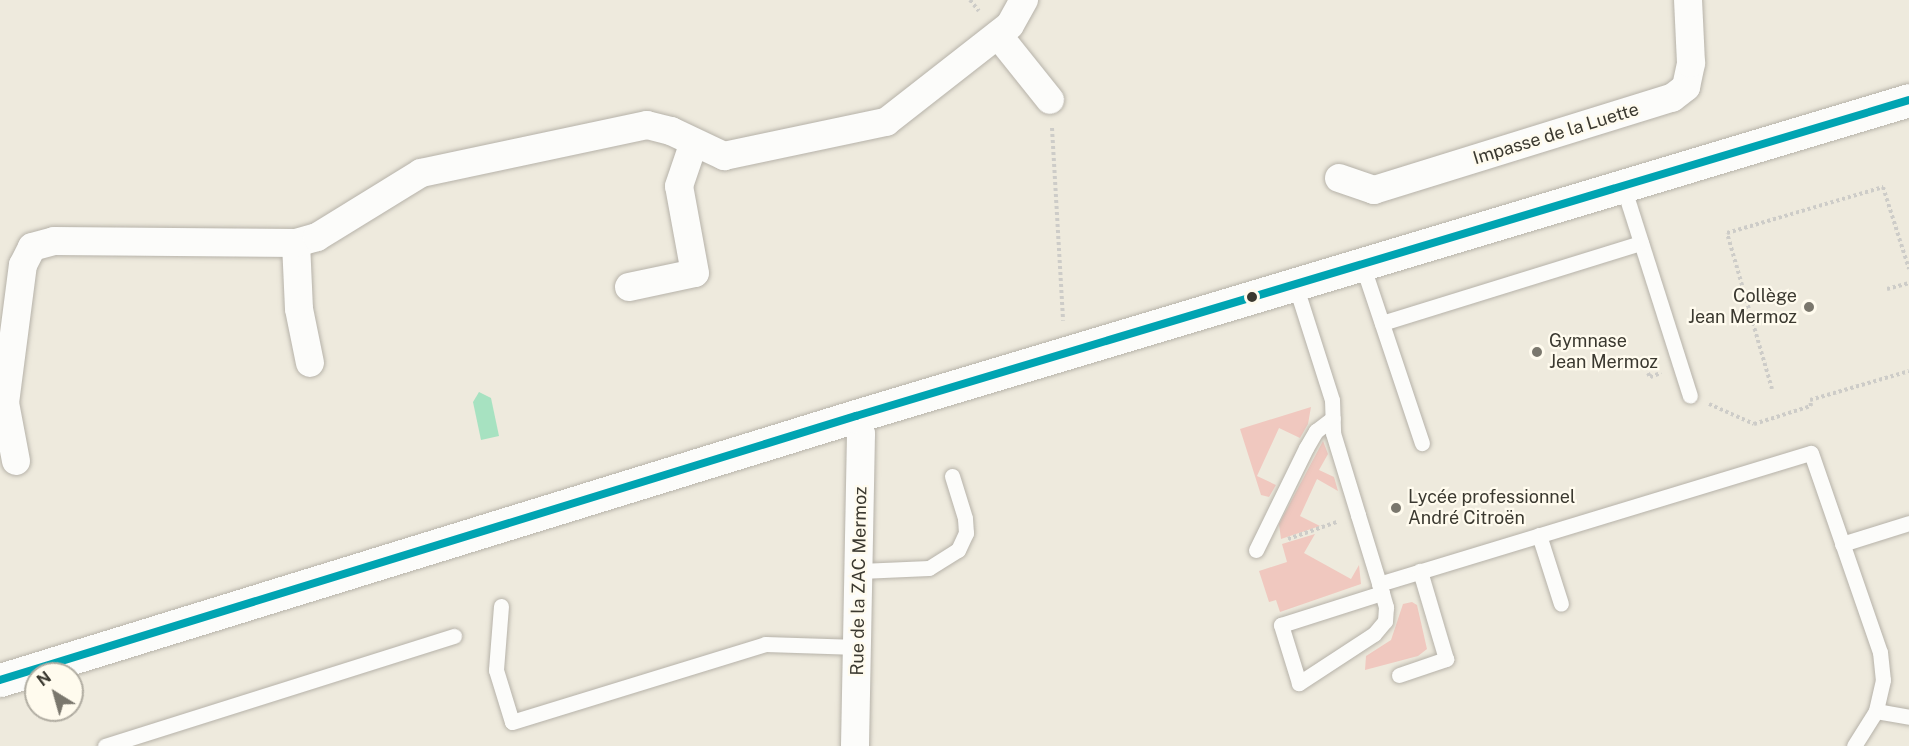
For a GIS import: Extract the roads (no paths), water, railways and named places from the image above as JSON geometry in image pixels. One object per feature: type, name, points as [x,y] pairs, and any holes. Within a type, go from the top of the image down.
[{"type":"street","points":[[16,461],[5,403],[23,265],[32,248],[54,241],[296,243],[317,237],[420,173],[647,125],[724,156],[886,122],[1010,25],[1024,0]]},
{"type":"street","name":"Impasse de la Luette","points":[[1339,178],[1374,190],[1672,98],[1686,87],[1691,63],[1688,0]]},
{"type":"street","points":[[998,35],[1050,100]]},
{"type":"street","points":[[0,680],[856,416],[1909,100]]},
{"type":"street","points":[[629,287],[695,273],[679,186],[694,142]]},
{"type":"street","points":[[296,243],[299,309],[310,363]]},
{"type":"street","name":"Rue de la ZAC Mermoz","points":[[855,746],[861,434],[856,416]]},
{"type":"lane","points":[[1623,186],[1690,396]]},
{"type":"lane","points":[[1382,323],[1641,243]]},
{"type":"lane","points":[[1362,264],[1422,443]]},
{"type":"lane","points":[[1295,284],[1332,400],[1333,433],[1380,588],[1385,621],[1374,634],[1299,683],[1281,625],[1380,588],[1420,571],[1810,453],[1880,652],[1883,680],[1876,711],[1854,746]]},
{"type":"lane","points":[[1256,550],[1306,448],[1316,431],[1333,418]]},
{"type":"lane","points":[[860,571],[929,568],[958,550],[966,533],[965,518],[952,476]]},
{"type":"lane","points":[[1842,544],[1909,523]]},
{"type":"lane","points":[[1539,535],[1561,604]]},
{"type":"lane","points":[[1399,675],[1446,659],[1420,571]]},
{"type":"lane","points":[[501,606],[496,670],[512,722],[765,644],[858,647]]},
{"type":"lane","points":[[105,746],[454,636]]},
{"type":"lane","points":[[1876,711],[1909,717]]},
{"type":"place","name":"Collège Jean Mermoz","points":[[1809,307]]},
{"type":"place","name":"Gymnase Jean Mermoz","points":[[1537,352]]},
{"type":"place","name":"Lycée professionnel André Citroën","points":[[1396,508]]}]
